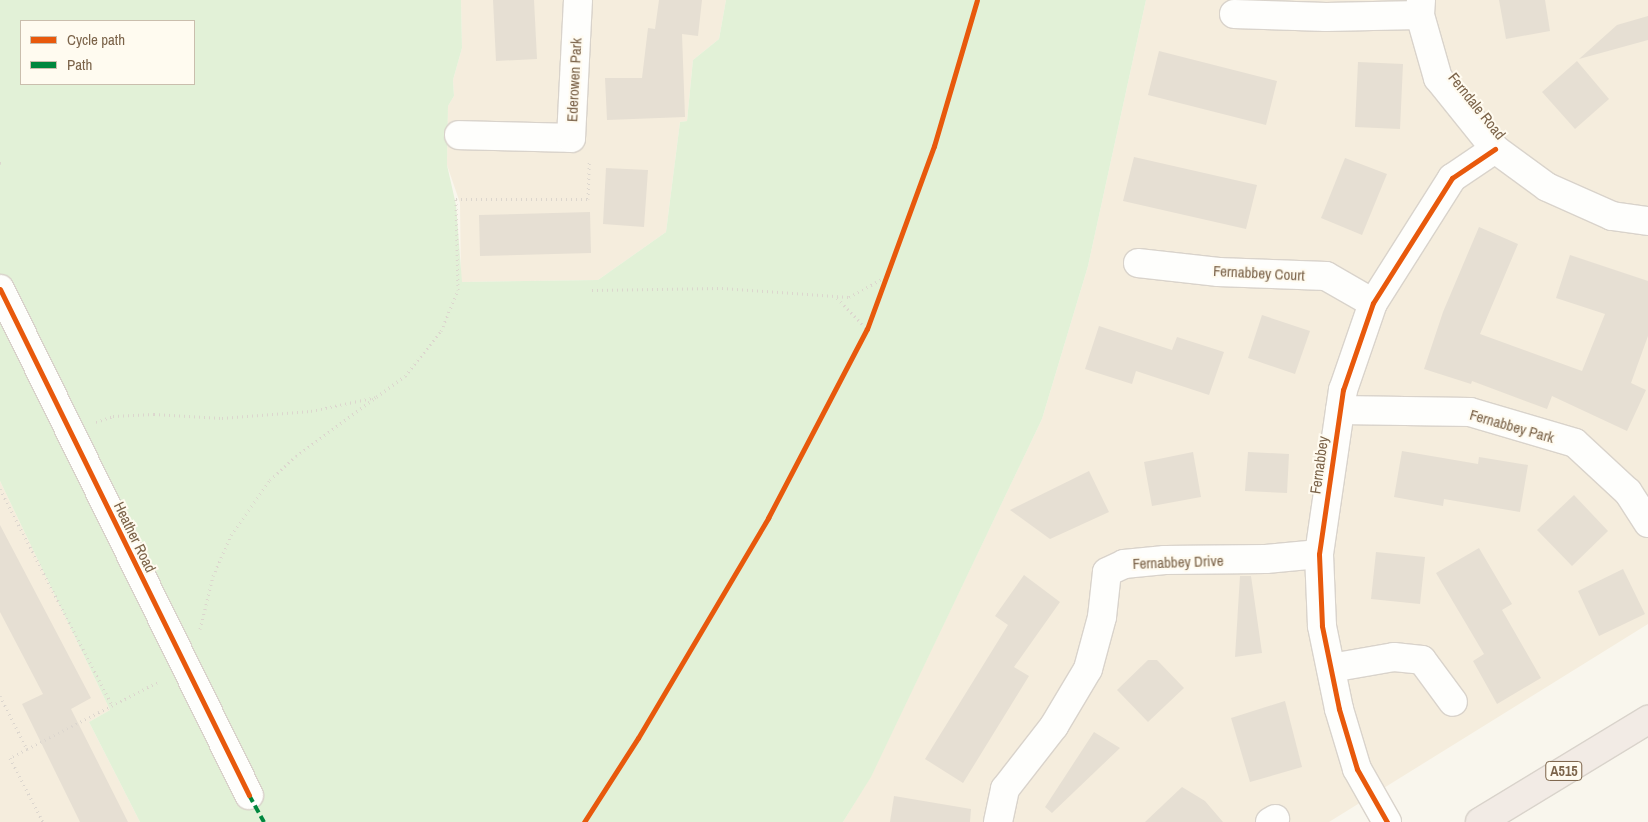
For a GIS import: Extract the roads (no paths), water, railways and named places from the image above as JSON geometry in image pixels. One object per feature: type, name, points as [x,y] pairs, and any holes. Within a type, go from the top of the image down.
[{"type":"highway","name":"A515","points":[[1480,822],[1648,720]]},
{"type":"street","name":"Ederowen Park","points":[[459,135],[571,138],[578,0]]},
{"type":"street","points":[[1234,14],[1326,17],[1421,7]]},
{"type":"street","name":"Ferndale Road","points":[[1421,7],[1438,78],[1495,149],[1547,187],[1612,216],[1648,221]]},
{"type":"street","name":"Fernabbey","points":[[1387,822],[1357,769],[1322,626],[1319,554],[1343,390],[1373,303],[1452,178],[1495,149]]},
{"type":"street","name":"Fernabbey Court","points":[[1138,263],[1218,272],[1326,276],[1373,303]]},
{"type":"street","name":"Heather Road","points":[[0,289],[249,795]]},
{"type":"street","name":"Fernabbey Park","points":[[1340,410],[1470,412],[1575,443],[1628,492],[1648,523]]},
{"type":"street","name":"Fernabbey Drive","points":[[998,822],[1005,789],[1054,726],[1088,669],[1102,617],[1108,572],[1124,564],[1165,560],[1266,559],[1319,554]]},
{"type":"street","points":[[1331,668],[1394,658],[1422,660],[1453,702]]}]
